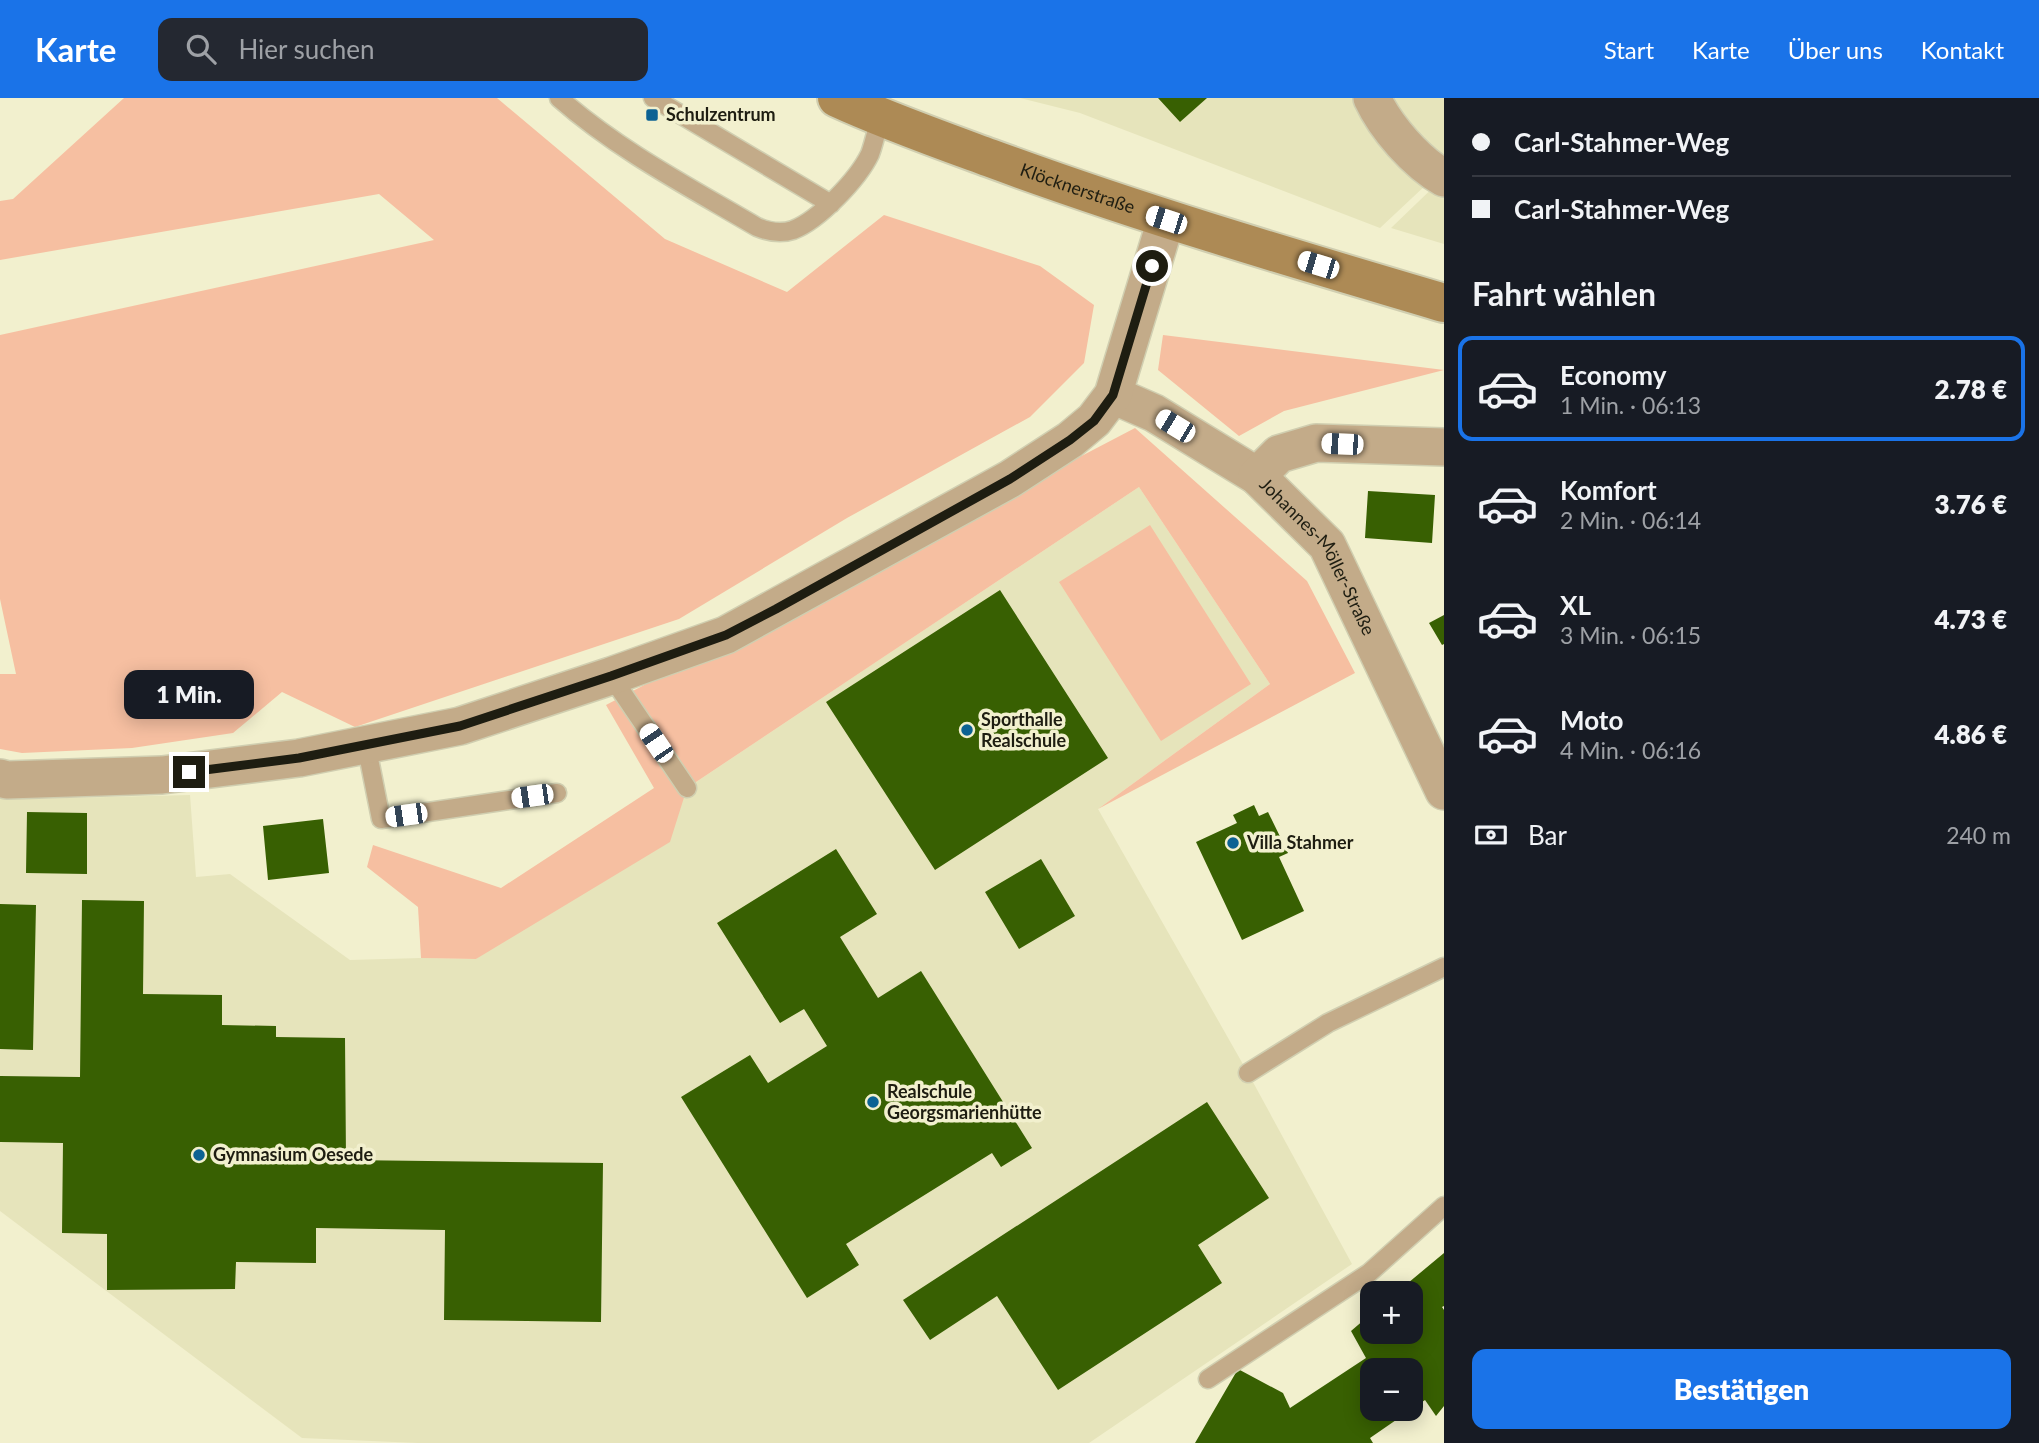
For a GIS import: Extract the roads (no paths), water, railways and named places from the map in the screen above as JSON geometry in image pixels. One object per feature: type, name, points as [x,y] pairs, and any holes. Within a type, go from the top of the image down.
[{"type":"main road","name":"Klöcknerstraße","points":[[837,98],[880,118],[1082,192],[1166,220],[1444,303]]},
{"type":"street","points":[[1373,98],[1376,107],[1401,140],[1426,168],[1444,178]]},
{"type":"street","points":[[0,778],[7,780],[162,775],[299,758],[460,726],[726,635],[1010,479],[1094,421],[1113,395],[1166,220]]},
{"type":"street","name":"Johannes-Möller-Straße","points":[[1113,395],[1154,413],[1257,476],[1327,545],[1444,791]]},
{"type":"street","points":[[1257,476],[1279,454],[1316,443],[1444,447]]},
{"type":"lane","points":[[559,98],[577,114],[658,169],[770,232],[791,230],[813,220],[831,204],[850,183],[869,155],[880,118]]},
{"type":"lane","points":[[653,98],[831,204]]},
{"type":"lane","points":[[611,676],[687,788]]},
{"type":"lane","points":[[366,744],[381,819],[557,793]]},
{"type":"lane","points":[[1248,1073],[1328,1023],[1444,967]]},
{"type":"lane","points":[[1208,1379],[1369,1273],[1444,1206]]},
{"type":"place","name":"Schulzentrum","points":[[652,115]]},
{"type":"place","name":"Sporthalle Realschule","points":[[967,730]]},
{"type":"place","name":"Villa Stahmer","points":[[1233,843]]},
{"type":"place","name":"Realschule Georgsmarienhütte","points":[[873,1102]]},
{"type":"place","name":"Gymnasium Oesede","points":[[199,1155]]}]
